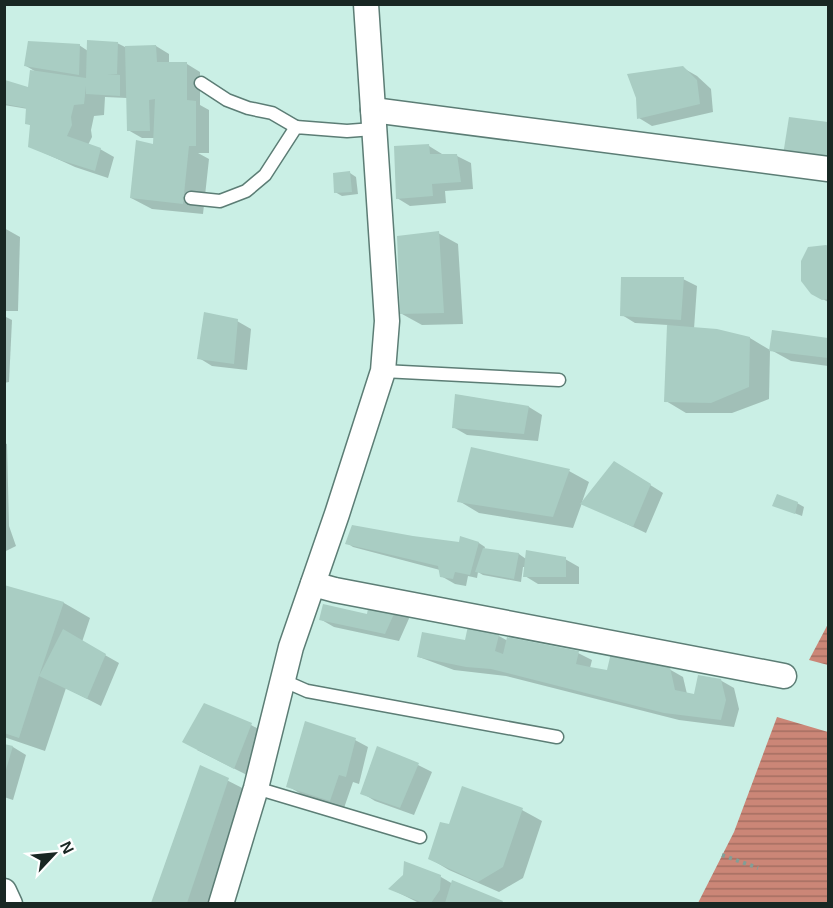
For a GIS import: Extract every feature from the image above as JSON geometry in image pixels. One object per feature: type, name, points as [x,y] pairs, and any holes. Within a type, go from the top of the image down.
[{"type":"street","points":[[221,903],[256,788],[291,647],[383,371],[387,321],[366,4]]},
{"type":"street","points":[[373,120],[828,169]]},
{"type":"street","points":[[313,584],[784,676]]},
{"type":"street","points":[[4,891],[10,903]]},
{"type":"lane","points":[[201,83],[227,100],[248,108],[272,113],[296,127],[347,131],[373,120]]},
{"type":"lane","points":[[191,198],[220,201],[246,191],[265,175],[296,127]]},
{"type":"lane","points":[[383,371],[559,380]]},
{"type":"lane","points":[[282,680],[307,691],[557,737]]},
{"type":"lane","points":[[256,788],[420,837]]},
{"type":"path","points":[[722,855],[758,868]]},
{"type":"shaded area","points":[[828,624],[828,665],[809,660]]},
{"type":"shaded area","points":[[777,717],[828,732],[828,903],[698,903],[734,832]]},
{"type":"building","points":[[87,40],[118,42],[117,74],[107,74],[120,75],[120,96],[86,94],[86,86],[84,104],[74,105],[72,125],[67,136],[101,148],[95,171],[28,147],[30,125],[25,124],[26,108],[5,104],[5,80],[28,87],[30,70],[86,78]]},
{"type":"building","points":[[28,41],[80,44],[79,75],[24,66]]},
{"type":"building","points":[[156,45],[157,62],[187,62],[187,100],[196,101],[196,146],[189,146],[183,204],[130,198],[136,140],[153,144],[155,99],[149,100],[150,131],[127,131],[125,46]]},
{"type":"building","points":[[683,66],[697,80],[700,104],[637,119],[636,98],[627,74]]},
{"type":"building","points":[[789,117],[828,122],[828,163],[783,155]]},
{"type":"building","points":[[429,144],[430,154],[457,154],[461,182],[432,184],[433,196],[396,199],[394,146]]},
{"type":"building","points":[[350,171],[352,192],[334,193],[333,173]]},
{"type":"building","points":[[439,231],[444,313],[400,314],[397,236]]},
{"type":"building","points":[[828,246],[828,299],[822,300],[811,294],[801,281],[801,261],[808,247]]},
{"type":"building","points":[[621,277],[684,277],[681,320],[620,316]]},
{"type":"building","points":[[204,312],[238,319],[234,364],[197,359]]},
{"type":"building","points":[[667,325],[717,329],[750,337],[749,387],[711,403],[664,402]]},
{"type":"building","points":[[772,330],[828,338],[828,358],[769,351]]},
{"type":"building","points":[[455,394],[529,406],[524,434],[452,428]]},
{"type":"building","points":[[471,447],[570,469],[553,517],[457,502]]},
{"type":"building","points":[[614,461],[651,484],[633,527],[580,504]]},
{"type":"building","points":[[777,494],[798,502],[795,514],[772,506]]},
{"type":"building","points":[[352,525],[459,542],[460,536],[479,542],[470,575],[455,572],[453,579],[440,577],[438,566],[345,544]]},
{"type":"building","points":[[483,548],[519,553],[514,579],[475,572]]},
{"type":"building","points":[[526,550],[566,557],[566,577],[523,577]]},
{"type":"building","points":[[4,585],[64,602],[19,738],[4,733]]},
{"type":"building","points":[[369,602],[398,605],[385,634],[319,620],[323,604],[367,614]]},
{"type":"building","points":[[468,626],[499,635],[495,651],[503,654],[507,637],[579,651],[576,664],[607,670],[611,653],[670,667],[675,690],[694,694],[698,675],[721,679],[726,700],[721,720],[664,713],[491,669],[466,667],[417,657],[422,632],[465,640]]},
{"type":"building","points":[[63,629],[106,654],[87,699],[39,676]]},
{"type":"building","points":[[204,703],[252,723],[234,769],[182,742]]},
{"type":"building","points":[[305,721],[356,738],[346,777],[339,775],[330,801],[286,787]]},
{"type":"building","points":[[4,744],[13,746],[5,773],[4,773]]},
{"type":"building","points":[[377,746],[419,763],[400,808],[360,794]]},
{"type":"building","points":[[200,765],[229,778],[187,903],[151,903]]},
{"type":"building","points":[[462,786],[523,808],[503,867],[478,882],[428,859],[440,822],[449,824]]},
{"type":"building","points":[[404,861],[441,875],[440,890],[431,903],[423,903],[388,889],[403,875]]},
{"type":"building","points":[[452,880],[503,901],[502,903],[445,903]]}]
